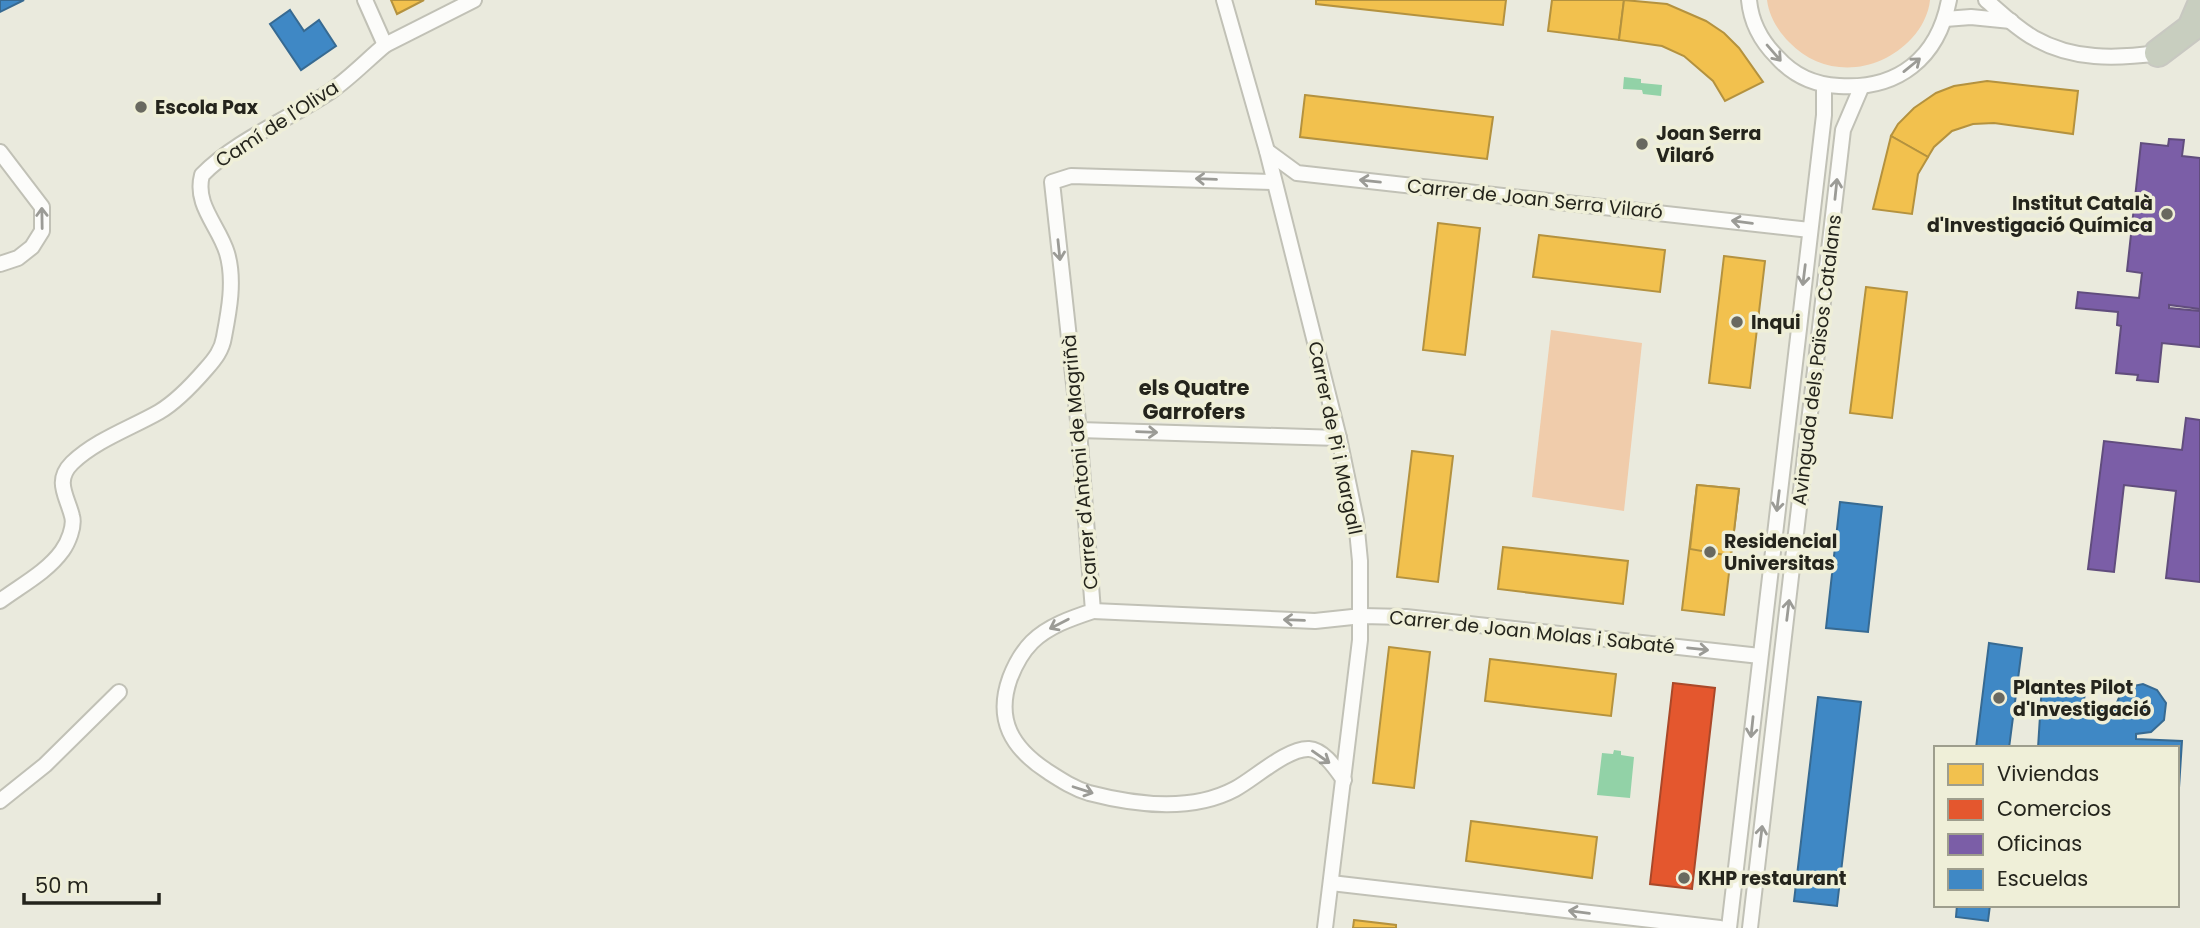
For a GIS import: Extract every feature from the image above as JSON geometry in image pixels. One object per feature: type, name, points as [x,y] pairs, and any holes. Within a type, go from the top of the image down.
[{"type":"highway","points":[[2158,53],[2191,27],[2200,7]]},
{"type":"highway","points":[[2158,53],[2200,43]]},
{"type":"street","points":[[365,0],[385,45],[474,0]]},
{"type":"street","name":"Carrer de Pi i Margall","points":[[1224,0],[1267,151],[1339,438],[1356,520],[1362,617],[1325,928]]},
{"type":"street","points":[[1749,0],[1757,29],[1784,65],[1803,77],[1824,85],[1861,88],[1883,83],[1903,73],[1922,58],[1936,40],[1949,0]]},
{"type":"street","points":[[1986,0],[2034,38],[2064,51],[2087,56],[2120,58],[2158,53]]},
{"type":"street","points":[[1945,19],[1971,17],[2011,21]]},
{"type":"street","name":"Camí de l'Oliva","points":[[0,601],[46,567],[62,551],[73,518],[63,495],[62,485],[65,472],[72,463],[92,448],[163,410],[197,380],[218,356],[224,341],[231,277],[227,252],[200,197],[202,174],[211,165],[332,90],[385,45]]},
{"type":"street","name":"Avinguda dels Països Catalans","points":[[1729,928],[1824,115],[1824,85]]},
{"type":"street","name":"Avinguda dels Països Catalans","points":[[1750,928],[1843,130],[1861,88]]},
{"type":"street","name":"Carrer de Joan Serra Vilaró","points":[[1267,151],[1297,173],[1810,230]]},
{"type":"street","points":[[0,152],[42,207],[42,231],[32,247],[18,258],[0,264]]},
{"type":"street","name":"Carrer d'Antoni de Magriñà","points":[[1274,182],[1071,176],[1052,182],[1079,430],[1093,611],[1069,619],[1034,640],[1012,673],[1005,692],[1004,711],[1009,733],[1019,748],[1035,763],[1066,784],[1087,792],[1147,804],[1212,798],[1234,790],[1292,754],[1309,749],[1321,754],[1344,780]]},
{"type":"street","points":[[1079,430],[1339,438]]},
{"type":"street","name":"Carrer de Joan Molas i Sabaté","points":[[1093,611],[1315,621],[1406,617],[1760,656]]},
{"type":"street","points":[[0,801],[45,765],[119,692]]},
{"type":"street","points":[[1331,883],[1720,928]]},
{"type":"shaded area","points":[[1767,0],[1930,0],[1921,25],[1899,50],[1868,65],[1851,67],[1818,62],[1803,54],[1778,28]]},
{"type":"shaded area","points":[[1624,77],[1641,79],[1641,83],[1662,85],[1661,96],[1643,94],[1642,90],[1623,89]]},
{"type":"shaded area","points":[[1551,330],[1642,343],[1624,511],[1532,497]]},
{"type":"shaded area","points":[[1614,750],[1621,751],[1621,755],[1634,757],[1630,798],[1597,795],[1602,753],[1613,754]]},
{"type":"building: Viviendas","points":[[391,0],[424,0],[397,14]]},
{"type":"building: Viviendas","points":[[1316,0],[1506,0],[1503,25],[1316,4]]},
{"type":"building: Viviendas","points":[[1552,0],[1624,0],[1619,40],[1548,31]]},
{"type":"building: Viviendas","points":[[1624,0],[1667,4],[1706,21],[1724,33],[1739,48],[1763,82],[1725,101],[1713,81],[1684,56],[1662,46],[1619,40]]},
{"type":"building: Viviendas","points":[[1987,81],[2078,91],[2073,134],[1994,123],[1973,124],[1952,131],[1934,147],[1928,157],[1891,136],[1898,124],[1914,108],[1936,93],[1954,86]]},
{"type":"building: Viviendas","points":[[1305,95],[1493,117],[1487,159],[1300,137]]},
{"type":"building: Viviendas","points":[[1891,136],[1928,157],[1918,174],[1912,214],[1873,209]]},
{"type":"building: Viviendas","points":[[1438,223],[1480,228],[1465,355],[1423,350]]},
{"type":"building: Viviendas","points":[[1539,235],[1665,250],[1660,292],[1533,277]]},
{"type":"building: Viviendas","name":"Inqui","points":[[1724,256],[1765,261],[1750,388],[1709,383]]},
{"type":"building: Viviendas","points":[[1866,287],[1907,292],[1892,418],[1850,413]]},
{"type":"building: Viviendas","points":[[1412,451],[1453,456],[1438,582],[1397,577]]},
{"type":"building: Viviendas","name":"Residencial Universitas","points":[[1697,485],[1739,489],[1724,615],[1682,610]]},
{"type":"building: Viviendas","name":"Residencial Universitas","points":[[1697,485],[1739,489],[1731,556],[1690,549]]},
{"type":"building: Viviendas","points":[[1503,547],[1628,561],[1623,604],[1498,589]]},
{"type":"building: Viviendas","points":[[1389,647],[1430,652],[1414,788],[1373,783]]},
{"type":"building: Viviendas","points":[[1490,659],[1616,674],[1611,716],[1485,701]]},
{"type":"building: Viviendas","points":[[1471,821],[1597,837],[1592,878],[1466,861]]},
{"type":"building: Viviendas","points":[[1354,920],[1396,925],[1396,928],[1353,928]]},
{"type":"building: Comercios","points":[[1673,683],[1715,688],[1692,889],[1650,884]]},
{"type":"building: Oficinas","name":"Institut Català d'Investigació Química","points":[[2169,139],[2184,140],[2182,156],[2200,158],[2200,309],[2169,305],[2169,308],[2200,311],[2200,347],[2162,343],[2158,382],[2137,380],[2138,375],[2116,373],[2121,326],[2117,325],[2118,312],[2076,308],[2078,292],[2139,298],[2142,273],[2127,271],[2141,143],[2168,146]]},
{"type":"building: Oficinas","points":[[2186,418],[2200,420],[2200,582],[2166,578],[2176,491],[2124,485],[2114,572],[2088,569],[2104,441],[2182,450]]},
{"type":"building: Escuelas","points":[[0,0],[24,0],[0,12]]},
{"type":"building: Escuelas","points":[[290,10],[304,31],[319,20],[336,46],[301,70],[270,24]]},
{"type":"building: Escuelas","points":[[1840,502],[1882,507],[1868,632],[1826,628]]},
{"type":"building: Escuelas","name":"Plantes Pilot d'Investigació","points":[[1989,643],[2022,648],[2009,746],[1976,746]]},
{"type":"building: Escuelas","points":[[2042,684],[2085,687],[2084,703],[2116,705],[2121,693],[2129,687],[2143,684],[2157,690],[2166,703],[2164,720],[2151,732],[2136,734],[2136,739],[2182,741],[2179,788],[2179,746],[2038,746]]},
{"type":"building: Escuelas","points":[[1818,697],[1861,702],[1837,906],[1794,901]]},
{"type":"building: Escuelas","points":[[1957,907],[1990,907],[1988,921],[1956,917]]},
{"type":"place","name":"Escola Pax","points":[[141,107]]},
{"type":"place","name":"Joan Serra Vilaró","points":[[1642,144]]},
{"type":"place","name":"Institut Català d'Investigació Química","points":[[2167,214]]},
{"type":"place","name":"Inqui","points":[[1737,322]]},
{"type":"place","name":"Residencial Universitas","points":[[1710,552]]},
{"type":"place","name":"Plantes Pilot d'Investigació","points":[[1999,698]]},
{"type":"place","name":"KHP restaurant","points":[[1684,878]]},
{"type":"district","name":"els Quatre Garrofers","points":[[1194,399]]}]
